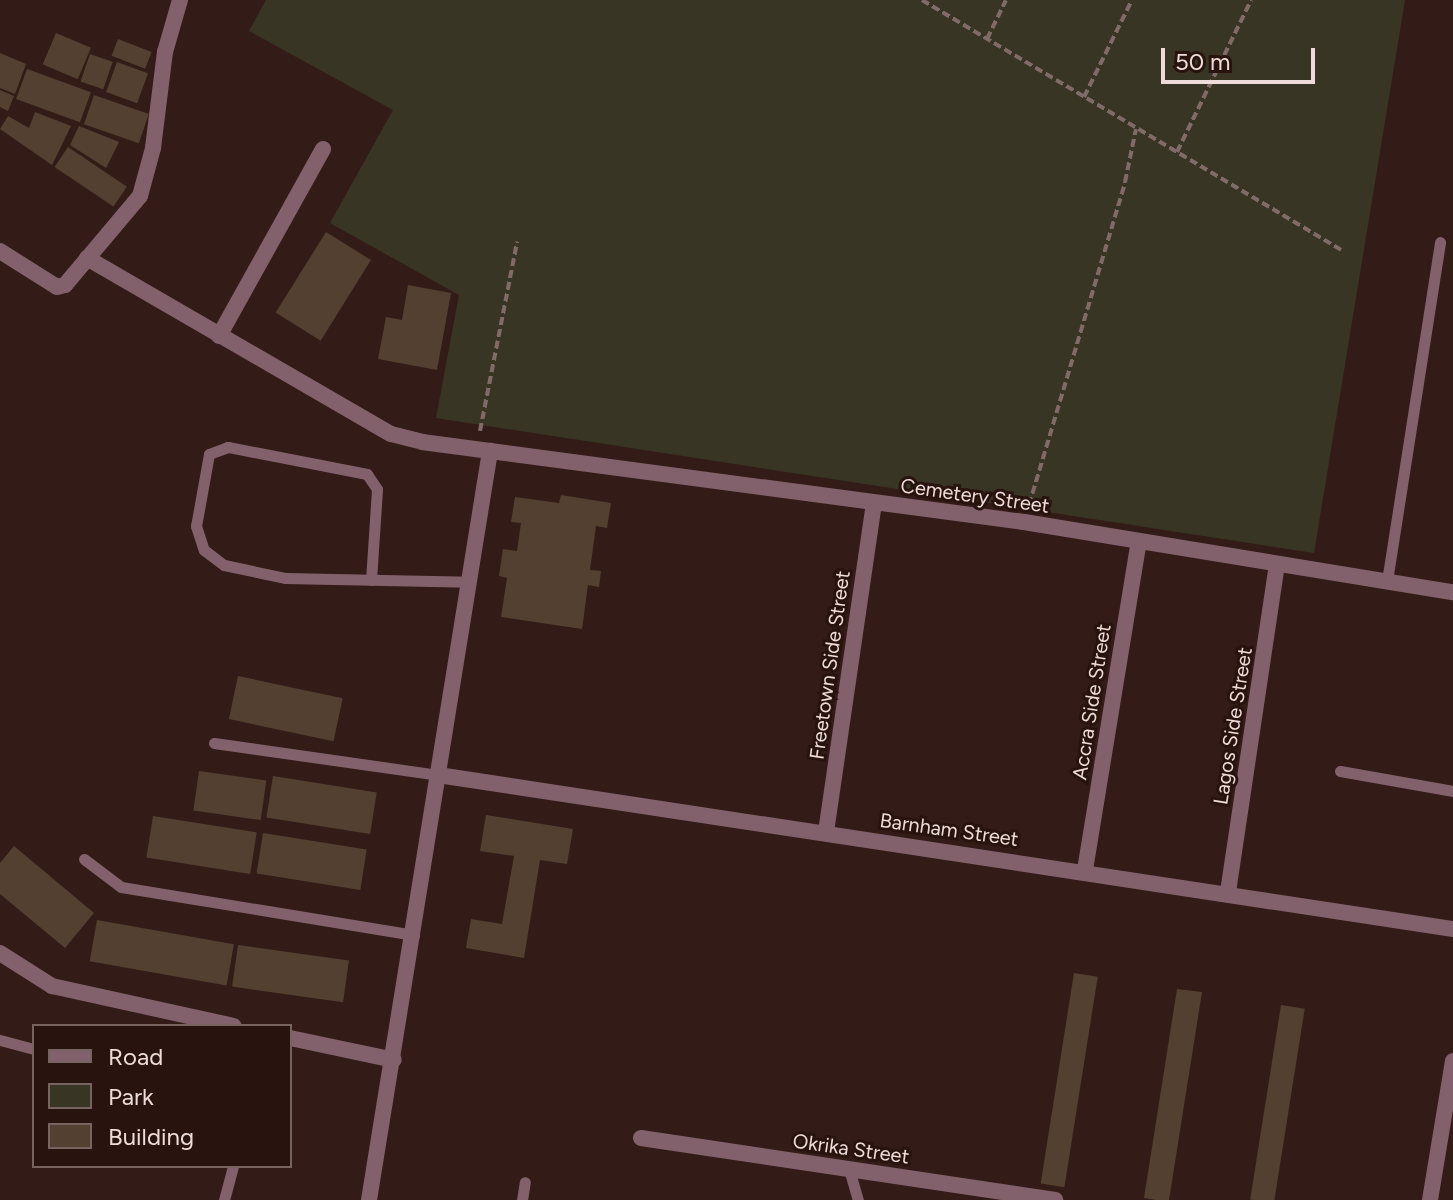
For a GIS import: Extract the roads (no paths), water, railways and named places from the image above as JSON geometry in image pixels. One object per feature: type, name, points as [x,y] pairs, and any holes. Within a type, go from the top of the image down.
[{"type":"street","points":[[0,251],[57,287],[65,285],[140,196],[153,148],[165,52],[180,0]]},
{"type":"street","points":[[219,336],[323,149]]},
{"type":"street","name":"Cemetery Street","points":[[87,258],[391,434],[483,450],[1024,522],[1453,592]]},
{"type":"street","points":[[369,1200],[469,582],[483,450]]},
{"type":"street","name":"Freetown Side Street","points":[[826,832],[874,503]]},
{"type":"street","name":"Accra Side Street","points":[[1085,870],[1139,542]]},
{"type":"street","name":"Lagos Side Street","points":[[1228,892],[1277,565]]},
{"type":"street","name":"Barnham Street","points":[[438,775],[1085,870],[1453,929]]},
{"type":"street","points":[[0,953],[52,986],[225,1024]]},
{"type":"street","points":[[292,1038],[394,1060]]},
{"type":"street","points":[[1430,1200],[1453,1061]]},
{"type":"street","name":"Okrika Street","points":[[641,1138],[1055,1200]]},
{"type":"lane","points":[[1387,581],[1440,242]]},
{"type":"lane","points":[[371,580],[377,489],[367,474],[228,447],[209,454],[196,526],[212,559],[273,578],[371,580],[469,582]]},
{"type":"lane","points":[[214,743],[438,775]]},
{"type":"lane","points":[[1340,771],[1453,791]]},
{"type":"lane","points":[[84,859],[121,887],[414,935]]},
{"type":"lane","points":[[0,1040],[32,1048]]},
{"type":"lane","points":[[224,1200],[232,1168]]},
{"type":"lane","points":[[849,1169],[858,1200]]},
{"type":"lane","points":[[522,1200],[525,1182]]}]
